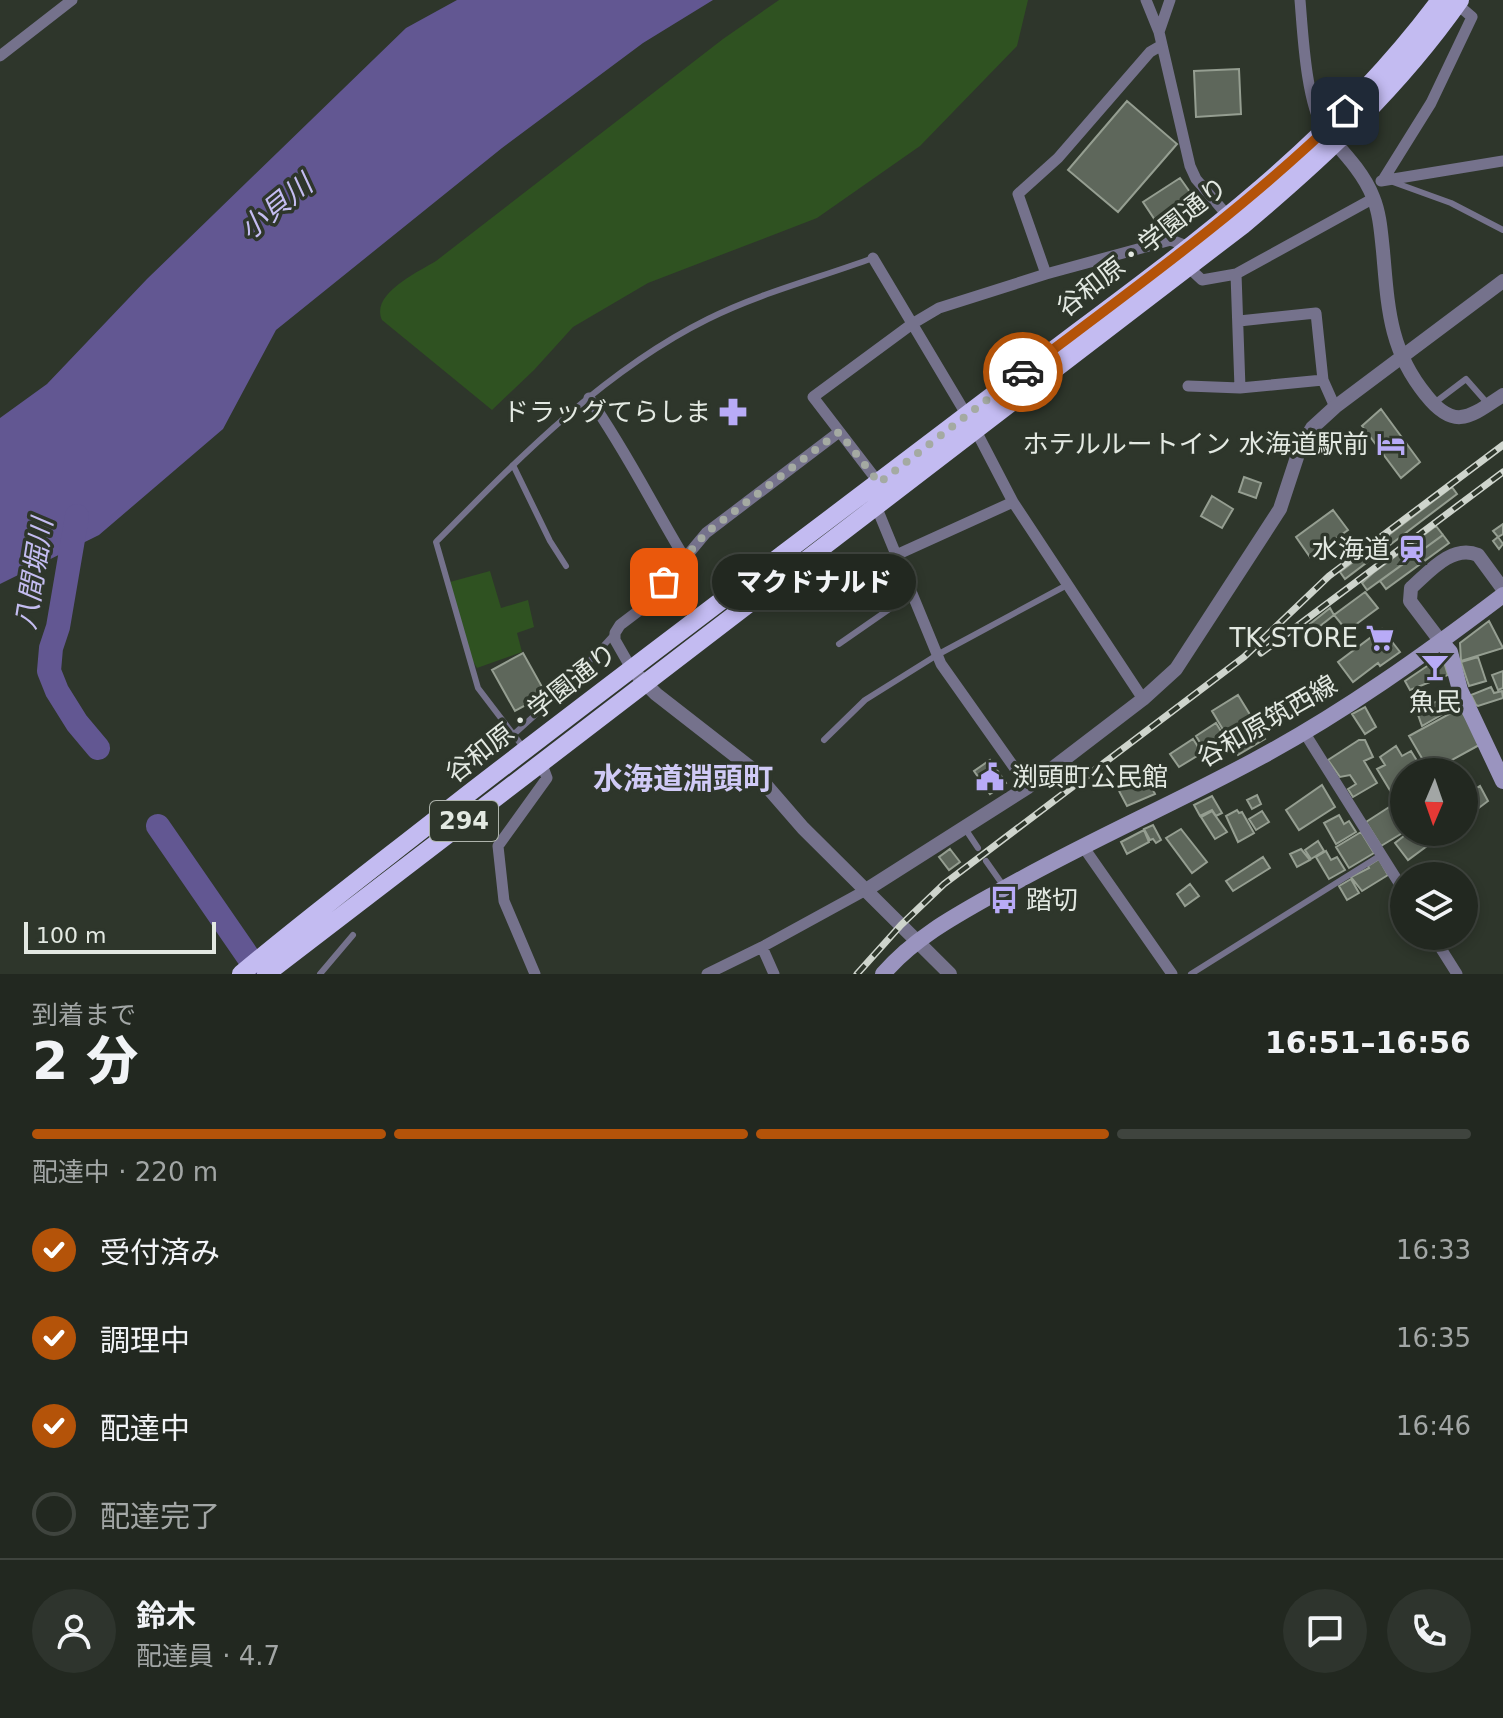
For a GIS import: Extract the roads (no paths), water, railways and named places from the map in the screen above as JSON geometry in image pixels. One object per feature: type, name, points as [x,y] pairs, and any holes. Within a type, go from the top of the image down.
[{"type":"highway","name":"谷和原・学園通り","points":[[241,974],[280,951],[541,762],[876,506],[970,422],[1227,215],[1387,92],[1452,1]]},
{"type":"highway","name":"谷和原・学園通り","points":[[266,974],[280,951],[519,743],[631,668],[879,483],[970,422],[1243,225],[1330,138]]},
{"type":"main road","name":"谷和原筑西線","points":[[883,974],[917,942],[949,919],[1082,845],[1255,760],[1304,732],[1441,642],[1503,595]]},
{"type":"main road","points":[[1441,642],[1450,652],[1460,690],[1503,781]]},
{"type":"street","points":[[0,56],[72,0]]},
{"type":"street","points":[[1146,0],[1159,32],[1190,166],[1196,179],[1227,215]]},
{"type":"street","points":[[1159,32],[1170,0]]},
{"type":"street","points":[[1300,0],[1318,122],[1370,191],[1380,221],[1391,326],[1402,359],[1414,381],[1448,417],[1472,415],[1503,395]]},
{"type":"street","points":[[1187,266],[1202,280],[1236,274],[1383,180],[1431,103],[1472,17],[1452,1]]},
{"type":"street","points":[[1046,274],[1018,194],[1058,158],[1150,52],[1162,45]]},
{"type":"street","points":[[1383,180],[1503,161]]},
{"type":"street","points":[[879,483],[813,397],[912,324],[939,308],[1046,274],[1171,240],[1189,247]]},
{"type":"street","points":[[873,258],[970,422],[1013,502],[1143,699]]},
{"type":"street","points":[[1236,274],[1240,388]]},
{"type":"street","points":[[707,974],[866,890],[1028,787],[1143,699],[1176,669],[1192,647],[1280,509],[1300,448],[1312,428],[1335,407],[1503,281]]},
{"type":"street","points":[[1239,321],[1316,313],[1323,380],[1335,407]]},
{"type":"street","points":[[1188,386],[1240,388],[1323,380]]},
{"type":"street","points":[[589,398],[620,442],[684,557]]},
{"type":"street","points":[[839,432],[706,533],[645,606],[628,617],[615,633],[615,640],[644,683],[751,768],[803,828],[950,974]]},
{"type":"street","points":[[894,556],[1013,502]]},
{"type":"street","points":[[876,506],[937,655],[1028,787]]},
{"type":"street","points":[[1441,642],[1410,601],[1411,588],[1447,558],[1460,552],[1478,555],[1503,589]]},
{"type":"street","points":[[1304,732],[1390,869]]},
{"type":"street","points":[[535,974],[504,901],[498,846],[547,778],[541,762]]},
{"type":"street","points":[[1082,845],[1172,974]]},
{"type":"street","points":[[762,947],[774,974]]},
{"type":"street","points":[[1442,950],[1457,974]]},
{"type":"lane","points":[[1383,180],[1451,203],[1503,230]]},
{"type":"lane","points":[[615,633],[519,743],[478,688],[436,542],[513,465],[589,398],[648,354],[707,320],[739,306],[873,258]]},
{"type":"lane","points":[[1433,404],[1466,379],[1489,404]]},
{"type":"lane","points":[[513,465],[550,541],[566,566]]},
{"type":"lane","points":[[824,740],[865,700],[937,655],[1067,585]]},
{"type":"lane","points":[[839,644],[911,594]]},
{"type":"lane","points":[[964,827],[978,848]]},
{"type":"lane","points":[[1191,974],[1381,855]]},
{"type":"lane","points":[[986,861],[1005,888]]},
{"type":"lane","points":[[320,974],[353,935]]},
{"type":"water","name":"小貝川","points":[[457,0],[713,0],[643,43],[502,148],[276,330],[223,429],[99,535],[0,584],[0,418],[47,384],[147,279],[406,28]]},
{"type":"waterway","name":"八間堀川","points":[[77,516],[49,671],[57,691],[77,723],[98,748]]},
{"type":"waterway","name":"八間堀川","points":[[158,826],[260,974]]},
{"type":"railway","points":[[857,974],[901,925],[944,884],[1244,657],[1329,576],[1503,445]]},
{"type":"railway","points":[[1261,653],[1503,472]]},
{"type":"place","name":"ドラッグてらしま","points":[[733,412]]},
{"type":"place","name":"ホテルルートイン 水海道駅前","points":[[1391,444]]},
{"type":"place","name":"水海道","points":[[1412,549]]},
{"type":"place","name":"マクドナルド","points":[[664,582]]},
{"type":"place","name":"TK STORE","points":[[1380,638]]},
{"type":"place","name":"魚民","points":[[1435,667]]},
{"type":"place","name":"渕頭町公民館","points":[[990,777]]},
{"type":"place","name":"踏切","points":[[1004,900]]},
{"type":"district","name":"水海道淵頭町","points":[[683,778]]}]
